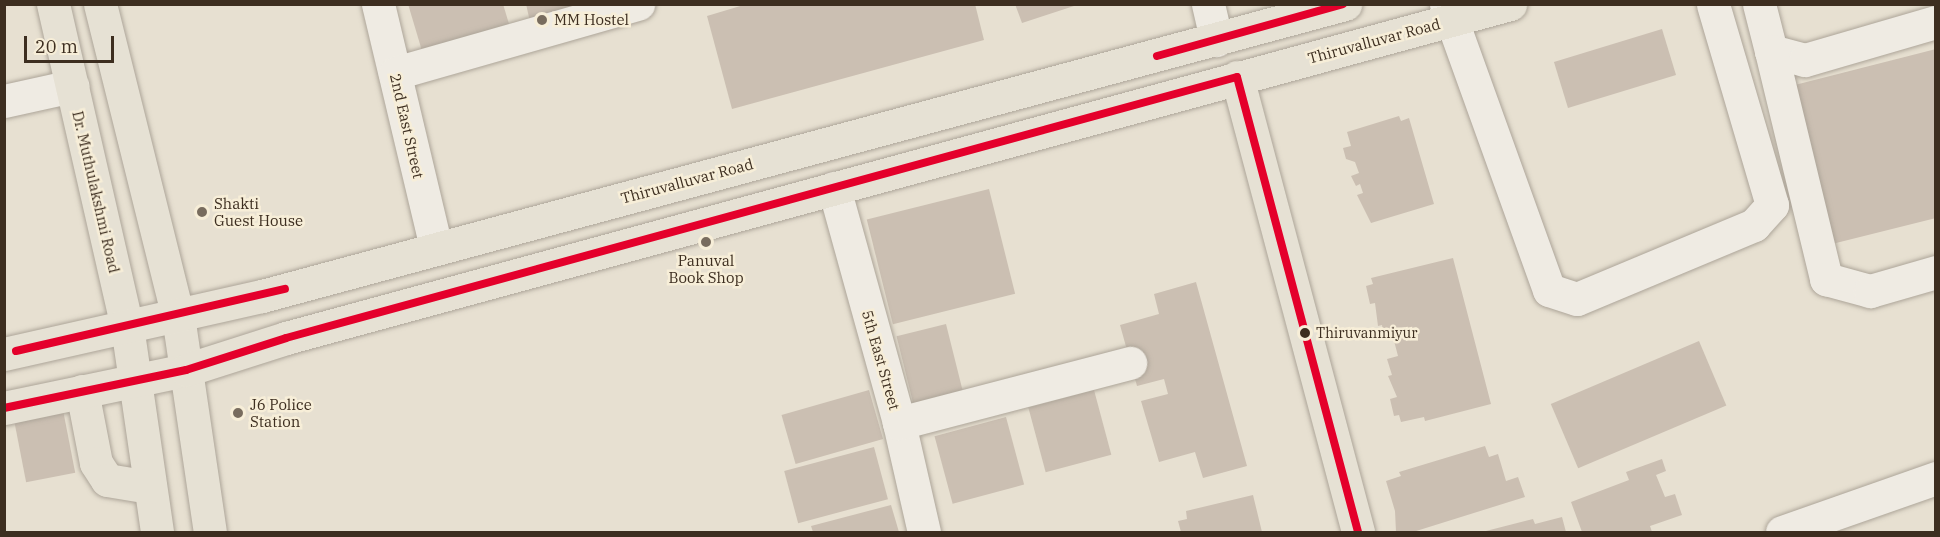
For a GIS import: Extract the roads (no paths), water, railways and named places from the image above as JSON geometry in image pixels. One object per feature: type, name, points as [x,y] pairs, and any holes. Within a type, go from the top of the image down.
[{"type":"main road","name":"Dr. Muthulakshmi Road","points":[[53,4],[127,326],[149,487],[158,532]]},
{"type":"main road","points":[[100,4],[178,316],[210,532]]},
{"type":"main road","name":"Thiruvalluvar Road","points":[[15,352],[178,316],[1345,4]]},
{"type":"main road","name":"Thiruvalluvar Road","points":[[4,408],[186,370],[286,338],[1237,77],[1448,13],[1510,4]]},
{"type":"main road","points":[[1237,77],[1358,532]]},
{"type":"main road","points":[[82,390],[96,463],[107,480],[149,487]]},
{"type":"street","name":"2nd East Street","points":[[378,4],[436,248]]},
{"type":"street","points":[[395,73],[638,4]]},
{"type":"street","points":[[1208,4],[1216,40]]},
{"type":"street","points":[[1448,13],[1549,290],[1577,298],[1754,225],[1772,205],[1713,4]]},
{"type":"street","points":[[1759,4],[1826,279],[1870,291],[1935,272]]},
{"type":"street","points":[[1770,51],[1805,60],[1935,22]]},
{"type":"street","points":[[4,101],[72,86]]},
{"type":"street","name":"5th East Street","points":[[834,188],[899,423],[924,532]]},
{"type":"street","points":[[899,423],[1130,363]]},
{"type":"street","points":[[1782,532],[1935,478]]},
{"type":"place","name":"MM Hostel","points":[[542,20]]},
{"type":"place","name":"Shakti Guest House","points":[[202,212]]},
{"type":"place","name":"Panuval Book Shop","points":[[706,242]]},
{"type":"place","name":"Thiruvanmiyur","points":[[1305,333]]},
{"type":"place","name":"J6 Police Station","points":[[238,413]]}]
